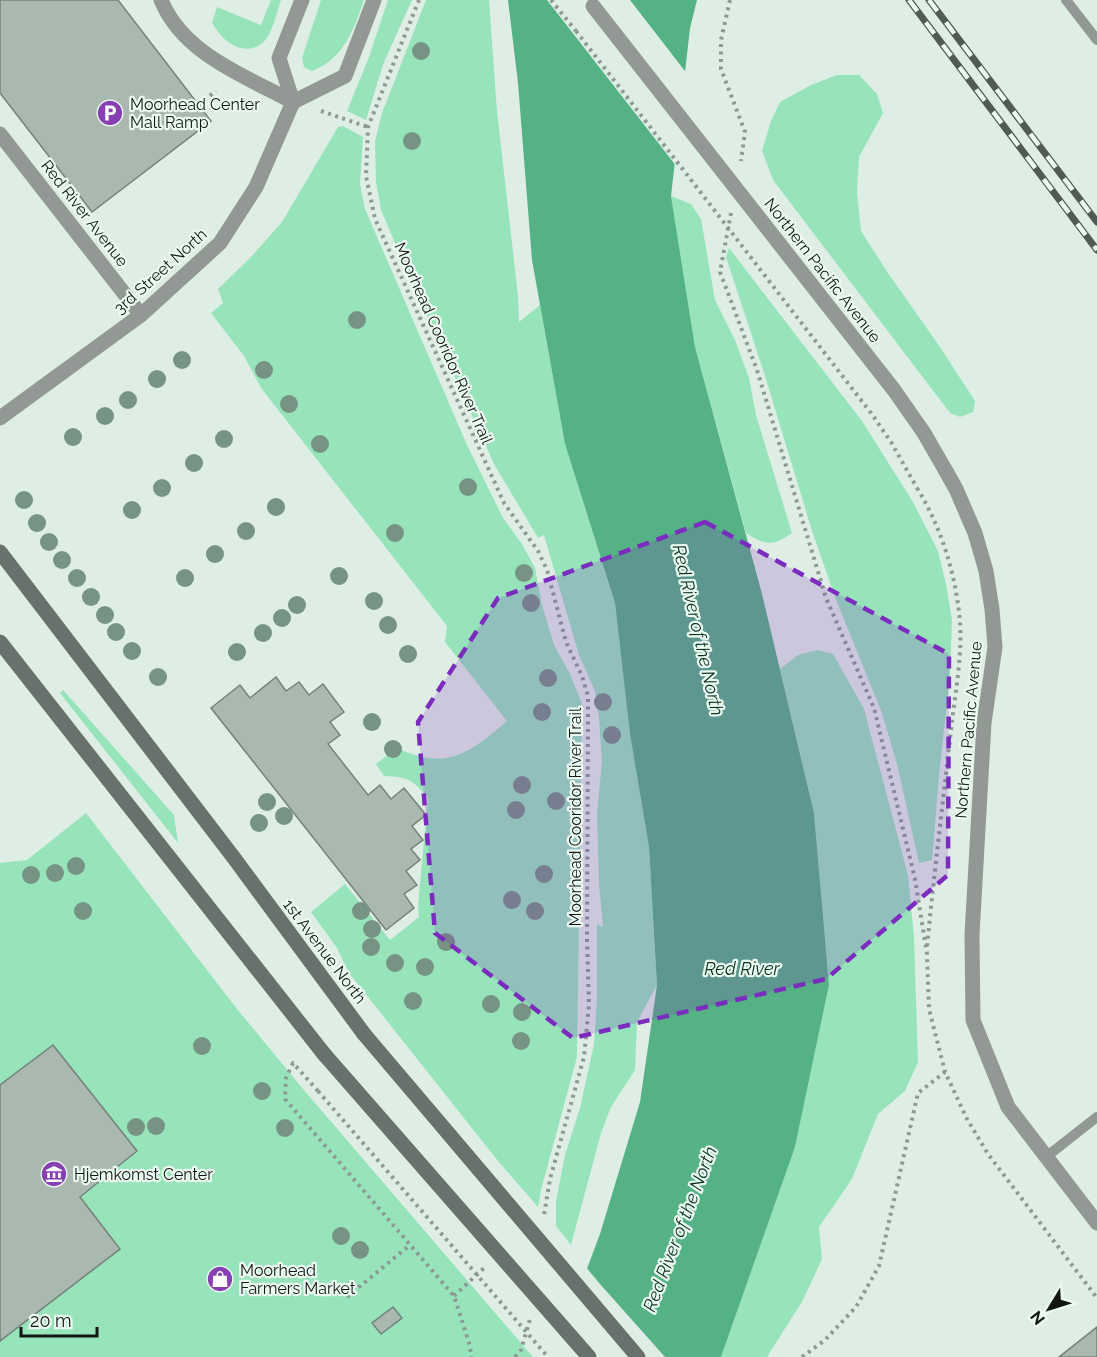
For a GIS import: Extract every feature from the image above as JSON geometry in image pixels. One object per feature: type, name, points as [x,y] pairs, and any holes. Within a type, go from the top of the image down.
[{"type":"main road","name":"1st Avenue North","points":[[0,552],[234,858],[364,1034],[638,1357]]},
{"type":"main road","points":[[0,642],[324,1054],[588,1357]]},
{"type":"street","points":[[160,0],[164,9],[192,43],[205,53],[293,102]]},
{"type":"street","points":[[293,102],[279,58],[302,0]]},
{"type":"street","points":[[293,102],[345,76],[374,0]]},
{"type":"street","name":"Northern Pacific Avenue","points":[[591,3],[894,390],[924,433],[956,489],[975,533],[986,571],[995,647],[984,723],[972,935],[974,1020],[1008,1107],[1097,1224]]},
{"type":"street","name":"3rd Street North","points":[[0,418],[141,315],[220,243],[256,187],[293,102]]},
{"type":"street","name":"Red River Avenue","points":[[0,134],[141,315]]},
{"type":"lane","points":[[1066,0],[1097,40]]},
{"type":"lane","points":[[1046,1157],[1097,1116]]},
{"type":"path","name":"Moorhead Cooridor River Trail","points":[[419,0],[368,127],[366,176],[375,219],[504,503],[538,551],[547,570],[566,642],[582,676],[588,696],[589,1005],[584,1057],[550,1179],[544,1214],[545,1226]]},
{"type":"path","points":[[551,0],[871,413],[891,442],[925,502],[944,545],[959,613],[960,644],[927,954]]},
{"type":"path","points":[[730,0],[720,40],[722,69],[745,132],[740,163]]},
{"type":"path","points":[[198,105],[216,91]]},
{"type":"path","points":[[293,102],[368,127]]},
{"type":"path","points":[[731,209],[720,272],[758,370],[825,598],[874,708],[915,879],[927,954],[929,1009],[945,1072],[967,1119],[988,1154],[1097,1298]]},
{"type":"path","points":[[471,1357],[470,1346],[454,1296],[285,1099],[286,1078],[294,1063],[548,1357]]},
{"type":"path","points":[[802,1357],[825,1340],[856,1307],[879,1266],[918,1093],[945,1072]]},
{"type":"path","points":[[347,1297],[410,1245]]},
{"type":"path","points":[[515,1357],[521,1350],[533,1310]]},
{"type":"highlighted area","points":[[705,522],[949,654],[948,875],[826,979],[573,1038],[435,933],[418,722],[498,598]]},
{"type":"shaded area","points":[[271,0],[281,0],[274,23],[264,41],[254,48],[232,45],[212,23],[217,7],[261,25]]},
{"type":"shaded area","points":[[321,0],[364,0],[352,32],[340,51],[323,66],[312,71],[304,67],[302,58]]},
{"type":"shaded area","points":[[388,0],[412,0],[384,62],[366,120],[347,111],[369,57]]},
{"type":"shaded area","points":[[426,0],[489,0],[497,111],[519,322],[540,305],[565,444],[615,603],[630,734],[649,847],[657,985],[637,1022],[635,1070],[611,1107],[601,1133],[571,1245],[556,1226],[556,1201],[565,1155],[580,1108],[594,1044],[597,999],[597,924],[603,927],[597,814],[602,761],[599,718],[595,691],[579,655],[544,535],[538,538],[494,464],[381,210],[376,182],[375,141],[382,113]]},
{"type":"shaded area","points":[[837,75],[859,75],[877,94],[883,113],[859,157],[857,192],[861,231],[975,401],[973,412],[960,417],[950,413],[773,180],[762,151],[771,121],[780,102],[811,85]]},
{"type":"shaded area","points":[[343,126],[363,137],[360,184],[365,209],[467,445],[503,518],[522,544],[535,568],[542,605],[554,645],[570,674],[582,704],[577,1057],[538,1207],[498,1161],[349,973],[337,948],[311,912],[345,884],[390,940],[419,917],[418,905],[428,798],[409,780],[384,776],[376,764],[397,748],[430,758],[456,756],[481,742],[507,721],[445,642],[447,626],[261,388],[244,356],[211,313],[223,303],[218,289],[282,222],[338,127]]},
{"type":"shaded area","points":[[671,196],[691,204],[701,219],[715,300],[735,340],[749,378],[756,415],[792,533],[779,541],[763,542],[746,533],[695,347]]},
{"type":"shaded area","points":[[729,248],[862,421],[913,502],[938,551],[952,620],[950,674],[932,860],[919,863],[897,764],[882,713],[835,597],[812,531],[726,257]]},
{"type":"shaded area","points":[[818,650],[833,654],[864,709],[908,875],[914,937],[918,1062],[905,1091],[878,1114],[852,1179],[819,1227],[822,1259],[803,1300],[767,1357],[721,1357],[795,1147],[829,985],[814,813],[780,669],[798,655]]},
{"type":"shaded area","points":[[63,690],[174,815],[178,843],[60,693]]},
{"type":"shaded area","points":[[86,813],[237,1009],[533,1357],[0,1357],[0,863],[27,860]]},
{"type":"water","name":"Red River","points":[[508,0],[697,0],[690,28],[671,196],[695,347],[762,594],[814,813],[829,985],[795,1147],[721,1357],[554,1357],[600,1234],[640,1102],[657,985],[649,847],[630,734],[615,603],[565,444],[532,260],[518,83]]},
{"type":"pier","points":[[547,0],[630,0],[688,75],[677,167]]},
{"type":"pier","points":[[585,1266],[600,1284],[665,1357],[551,1357]]},
{"type":"building","name":"Moorhead Center Mall Ramp","points":[[0,0],[118,0],[211,121],[92,212],[0,93]]},
{"type":"building","points":[[276,677],[286,691],[299,682],[309,695],[323,684],[344,712],[330,722],[340,735],[328,744],[368,795],[380,785],[391,799],[404,788],[426,815],[412,826],[423,840],[411,849],[420,860],[406,871],[417,885],[404,894],[414,908],[386,930],[211,708],[240,685],[250,698]]},
{"type":"building","name":"Hjemkomst Center","points":[[53,1045],[137,1151],[80,1197],[120,1249],[0,1341],[0,1085]]},
{"type":"building","points":[[393,1307],[402,1318],[381,1334],[372,1323]]},
{"type":"building","points":[[1097,1327],[1097,1357],[1059,1357]]},
{"type":"railway","points":[[909,0],[1097,250]]},
{"type":"railway","points":[[929,0],[1097,222]]},
{"type":"place","name":"Moorhead Center Mall Ramp","points":[[110,113]]},
{"type":"place","name":"Hjemkomst Center","points":[[54,1174]]},
{"type":"place","name":"Moorhead Farmers Market","points":[[220,1279]]},
{"type":"water label","name":"Red River of the North","points":[[698,630]]},
{"type":"water label","name":"Red River of the North","points":[[680,1229]]}]
